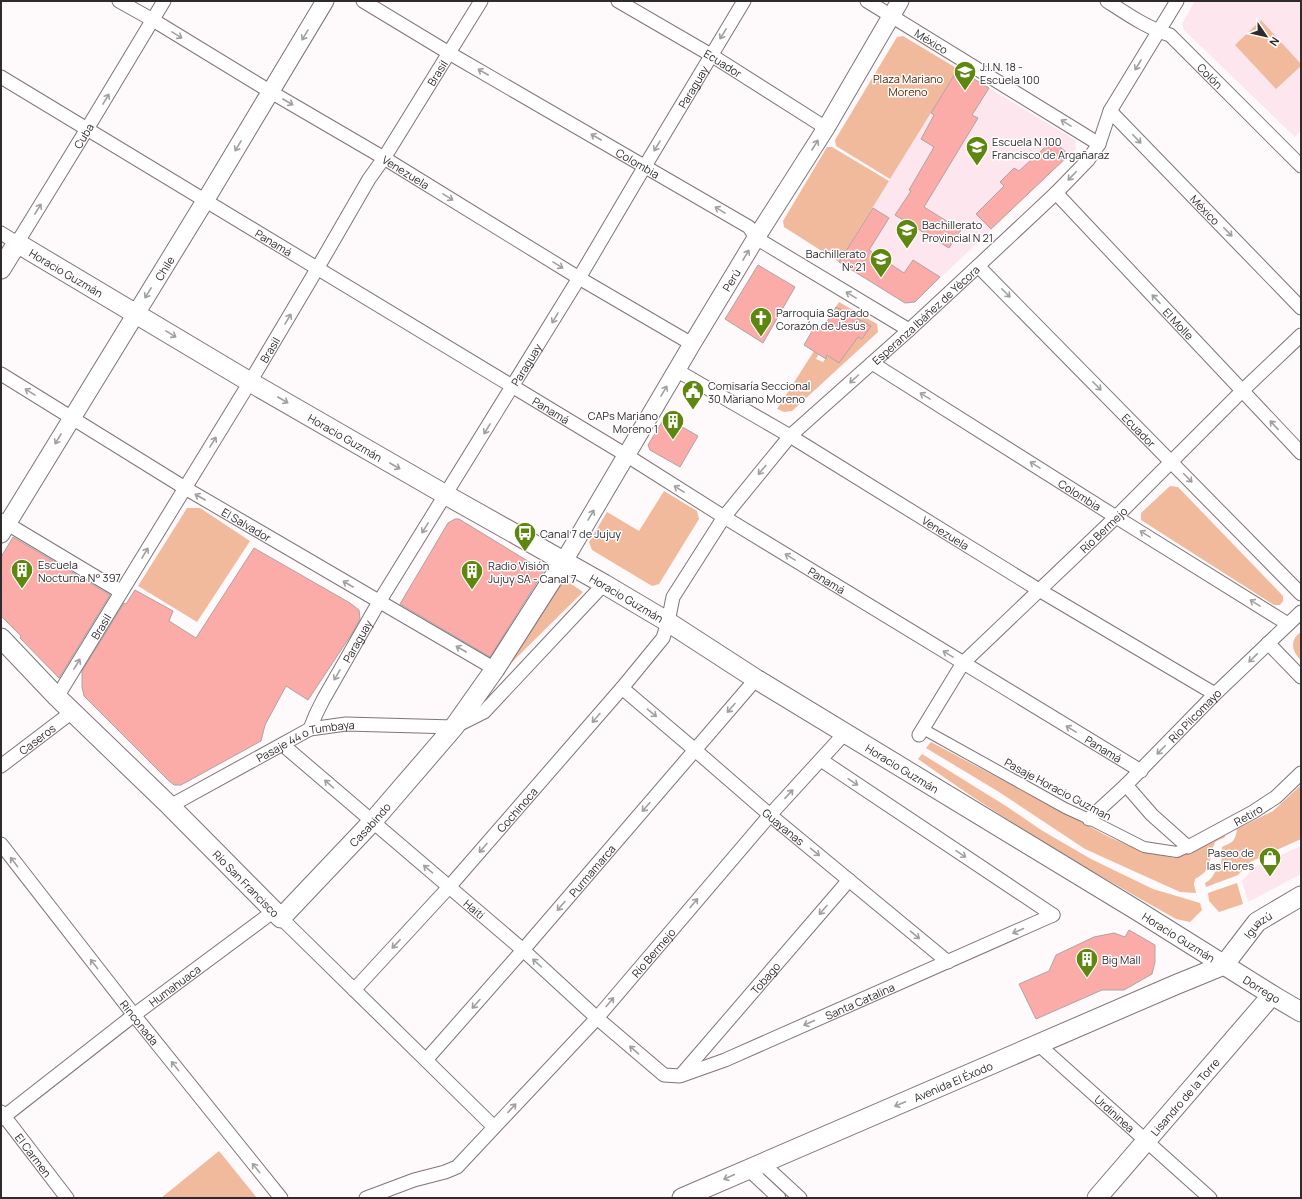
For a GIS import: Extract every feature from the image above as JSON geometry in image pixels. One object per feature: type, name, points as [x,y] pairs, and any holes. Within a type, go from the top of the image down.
[{"type":"main road","name":"Cuba","points":[[1,269],[17,243]]},
{"type":"main road","name":"Horacio Guzmán","points":[[17,243],[250,382],[668,622],[756,679],[1224,965]]},
{"type":"main road","name":"Casabindo","points":[[277,915],[373,821],[454,727],[495,668],[564,561]]},
{"type":"main road","name":"Río San Francisco","points":[[1,638],[57,697],[170,806],[277,915]]},
{"type":"main road","name":"Iguazú","points":[[1224,965],[1257,922],[1301,896]]},
{"type":"main road","points":[[1175,985],[1190,971],[1196,961],[1197,954],[1193,945]]},
{"type":"main road","name":"Avenida El Éxodo","points":[[682,1198],[1224,965]]},
{"type":"main road","name":"Dorrego","points":[[1224,965],[1301,1012]]},
{"type":"main road","name":"Lisandro de la Torre","points":[[1097,1198],[1272,995]]},
{"type":"street","name":"Venezuela","points":[[119,1],[384,158],[579,278],[692,344]]},
{"type":"street","name":"Cuba","points":[[17,243],[88,129],[164,1]]},
{"type":"street","name":"Chile","points":[[3,526],[205,201],[325,1]]},
{"type":"street","name":"Colombia","points":[[363,1],[449,53],[749,227],[756,238],[909,330]]},
{"type":"street","name":"Brasil","points":[[57,697],[250,382],[369,179],[384,158],[480,1]]},
{"type":"street","name":"Ecuador","points":[[618,1],[711,55],[826,128]]},
{"type":"street","name":"Paraguay","points":[[310,729],[322,700],[379,602],[513,387],[744,1]]},
{"type":"street","name":"México","points":[[868,1],[896,8],[1099,144]]},
{"type":"street","name":"Colón","points":[[1107,1],[1158,32],[1170,35],[1301,166]]},
{"type":"street","name":"Esperanza Ibáñez de Yécora","points":[[668,622],[673,597],[724,517],[790,436],[909,330],[1056,193],[1088,160],[1099,144],[1110,111],[1177,1]]},
{"type":"street","name":"Perú","points":[[564,561],[676,370],[756,238],[826,128],[896,8]]},
{"type":"street","name":"Panamá","points":[[1,77],[513,387],[1141,771]]},
{"type":"street","name":"México","points":[[1110,111],[1301,308]]},
{"type":"street","name":"El Molle","points":[[1056,193],[1301,453]]},
{"type":"street","name":"Horacio Guzmán","points":[[1,233],[17,243]]},
{"type":"street","name":"Ecuador","points":[[978,266],[1172,461],[1301,594]]},
{"type":"street","name":"Río Bermejo","points":[[921,732],[963,663],[1116,517],[1242,391],[1301,335]]},
{"type":"street","name":"Colombia","points":[[872,363],[1288,624]]},
{"type":"street","name":"Venezuela","points":[[676,370],[790,436],[1039,590],[1215,694]]},
{"type":"street","name":"El Salvador","points":[[1,374],[184,488],[495,668]]},
{"type":"street","points":[[3,526],[121,592]]},
{"type":"street","name":"Casabindo","points":[[454,727],[484,712],[604,584]]},
{"type":"street","name":"Río Pilcomayo","points":[[1089,819],[1141,771],[1215,694],[1301,612]]},
{"type":"street","name":"Cochinoca","points":[[354,990],[449,887],[622,688],[663,638],[668,622]]},
{"type":"street","points":[[1268,643],[1301,677]]},
{"type":"street","name":"Purmamarca","points":[[426,1060],[523,950],[756,679]]},
{"type":"street","name":"Guayanas","points":[[622,688],[770,815],[948,962]]},
{"type":"street","name":"Caseros","points":[[1,766],[72,712]]},
{"type":"street","name":"Pasaje 44 o Tumbaya","points":[[170,806],[310,729],[346,724],[454,727]]},
{"type":"street","name":"Pasaje Horacio Guzman","points":[[921,732],[1065,808],[1144,847],[1177,852],[1188,847]]},
{"type":"street","name":"Río Bermejo","points":[[366,1198],[414,1180],[445,1172],[457,1167],[597,1018],[770,815],[845,733]]},
{"type":"street","name":"Haiti","points":[[283,745],[523,950],[597,1018],[664,1075]]},
{"type":"street","name":"Santa Catalina","points":[[664,1075],[680,1076],[725,1060],[1053,915],[821,760]]},
{"type":"street","name":"Retiro","points":[[1188,847],[1230,823],[1253,812],[1276,797],[1301,773]]},
{"type":"street","points":[[1126,785],[1152,815],[1188,847]]},
{"type":"street","name":"Rinconada","points":[[1,844],[134,1015],[281,1198]]},
{"type":"street","name":"Tobago","points":[[680,1076],[849,880]]},
{"type":"street","name":"Río San Francisco","points":[[277,915],[494,1127]]},
{"type":"street","name":"Humahuaca","points":[[2,1116],[134,1015],[277,915]]},
{"type":"street","name":"Urdininea","points":[[1039,1045],[1210,1198]]},
{"type":"street","name":"El Carmen","points":[[2,1116],[67,1198]]},
{"type":"street","points":[[755,1166],[779,1198]]},
{"type":"street","points":[[755,1166],[800,1198]]},
{"type":"shaded area","points":[[1195,1],[1301,1],[1301,130],[1295,137],[1184,30],[1182,24]]},
{"type":"shaded area","name":"Escuela N 100 Francisco de Argañaraz","points":[[989,88],[1075,140],[1076,149],[915,302],[905,303],[839,262],[941,96],[972,114]]},
{"type":"shaded area","name":"Paseo de las Flores","points":[[1301,846],[1301,874],[1248,902],[1242,881],[1254,867]]},
{"type":"green space","points":[[1261,20],[1301,64],[1301,66],[1276,89],[1235,45]]},
{"type":"green space","name":"Plaza Mariano Moreno","points":[[903,36],[958,69],[890,179],[836,146],[835,140],[897,37]]},
{"type":"green space","points":[[827,147],[832,147],[889,181],[839,262],[784,227],[783,221]]},
{"type":"green space","points":[[839,302],[877,324],[878,332],[792,411],[784,412],[777,409],[814,351],[820,352],[816,359],[823,362],[847,331],[862,339],[870,326],[836,307]]},
{"type":"green space","points":[[1170,486],[1178,487],[1283,596],[1283,601],[1280,605],[1274,605],[1141,520],[1141,513]]},
{"type":"green space","points":[[664,491],[697,511],[699,519],[659,584],[652,586],[592,550],[589,542],[607,512],[639,531]]},
{"type":"green space","points":[[187,508],[200,508],[250,541],[197,622],[138,586]]},
{"type":"green space","points":[[564,579],[583,592],[507,667]]},
{"type":"green space","points":[[1301,632],[1301,660],[1294,650],[1293,642],[1297,635]]},
{"type":"green space","points":[[931,742],[1109,837],[1139,850],[1174,858],[1225,835],[1225,837],[1215,842],[1208,867],[1195,879],[1194,884],[1196,893],[1180,892],[1085,849],[999,792],[926,748]]},
{"type":"green space","points":[[922,754],[1006,806],[1041,830],[1091,859],[1153,889],[1200,903],[1202,910],[1190,922],[1176,919],[1077,862],[980,802],[918,759]]},
{"type":"green space","points":[[1301,785],[1301,839],[1250,862],[1238,875],[1206,887],[1205,883],[1221,866],[1222,847],[1233,841],[1237,829],[1273,811]]},
{"type":"green space","points":[[1237,883],[1243,904],[1219,912],[1209,901],[1208,893]]},
{"type":"green space","points":[[219,1151],[257,1198],[161,1198]]},
{"type":"building","points":[[958,69],[989,88],[972,115],[978,118],[924,207],[961,230],[949,248],[895,215],[911,191],[909,190],[934,147],[921,139],[934,115],[931,113]]},
{"type":"building","points":[[1053,140],[1069,155],[991,229],[976,214],[1004,186],[1000,182],[1014,168],[1019,171]]},
{"type":"building","points":[[873,208],[889,218],[869,250],[904,273],[913,260],[940,277],[915,302],[905,303],[839,262]]},
{"type":"building","points":[[758,265],[795,287],[763,343],[725,319]]},
{"type":"building","points":[[836,307],[871,326],[862,339],[858,337],[839,363],[827,355],[826,359],[804,345],[815,326],[822,330]]},
{"type":"building","name":"CAPs Mariano Moreno 1","points":[[665,417],[698,436],[680,467],[650,450],[648,445]]},
{"type":"building","name":"Radio Visión Jujuy SA - Canal 7","points":[[455,519],[459,519],[544,571],[490,657],[400,604],[448,523]]},
{"type":"building","points":[[13,537],[110,595],[59,678],[1,616],[1,557]]},
{"type":"building","points":[[254,548],[350,603],[359,610],[360,619],[308,700],[286,686],[265,725],[261,741],[181,785],[174,785],[84,696],[82,687],[82,671],[124,603],[126,604],[135,590],[173,611],[169,621],[196,638]]},
{"type":"building","name":"Big Mall","points":[[1129,930],[1155,945],[1155,962],[1152,974],[1124,990],[1102,990],[1036,1019],[1019,984],[1049,971],[1056,955],[1094,937],[1114,933],[1125,937]]},
{"type":"place","name":"J.I.N. 18 - Escuela 100","points":[[965,92]]},
{"type":"place","name":"Escuela N 100 Francisco de Argañaraz","points":[[977,166]]},
{"type":"place","name":"Bachillerato Provincial N 21","points":[[907,250]]},
{"type":"place","name":"Bachillerato Nº 21","points":[[881,278]]},
{"type":"place","name":"Parroquia Sagrado Corazón de Jesús","points":[[761,338]]},
{"type":"place","name":"Comisaría Seccional 30 Mariano Moreno","points":[[693,410]]},
{"type":"place","name":"CAPs Mariano Moreno 1","points":[[673,440]]},
{"type":"place","name":"Canal 7 de Jujuy","points":[[525,552]]},
{"type":"place","name":"Escuela Nocturna N° 397","points":[[22,590]]},
{"type":"place","name":"Radio Visión Jujuy SA - Canal 7","points":[[472,590]]},
{"type":"place","name":"Paseo de las Flores","points":[[1270,878]]},
{"type":"place","name":"Big Mall","points":[[1087,978]]}]
